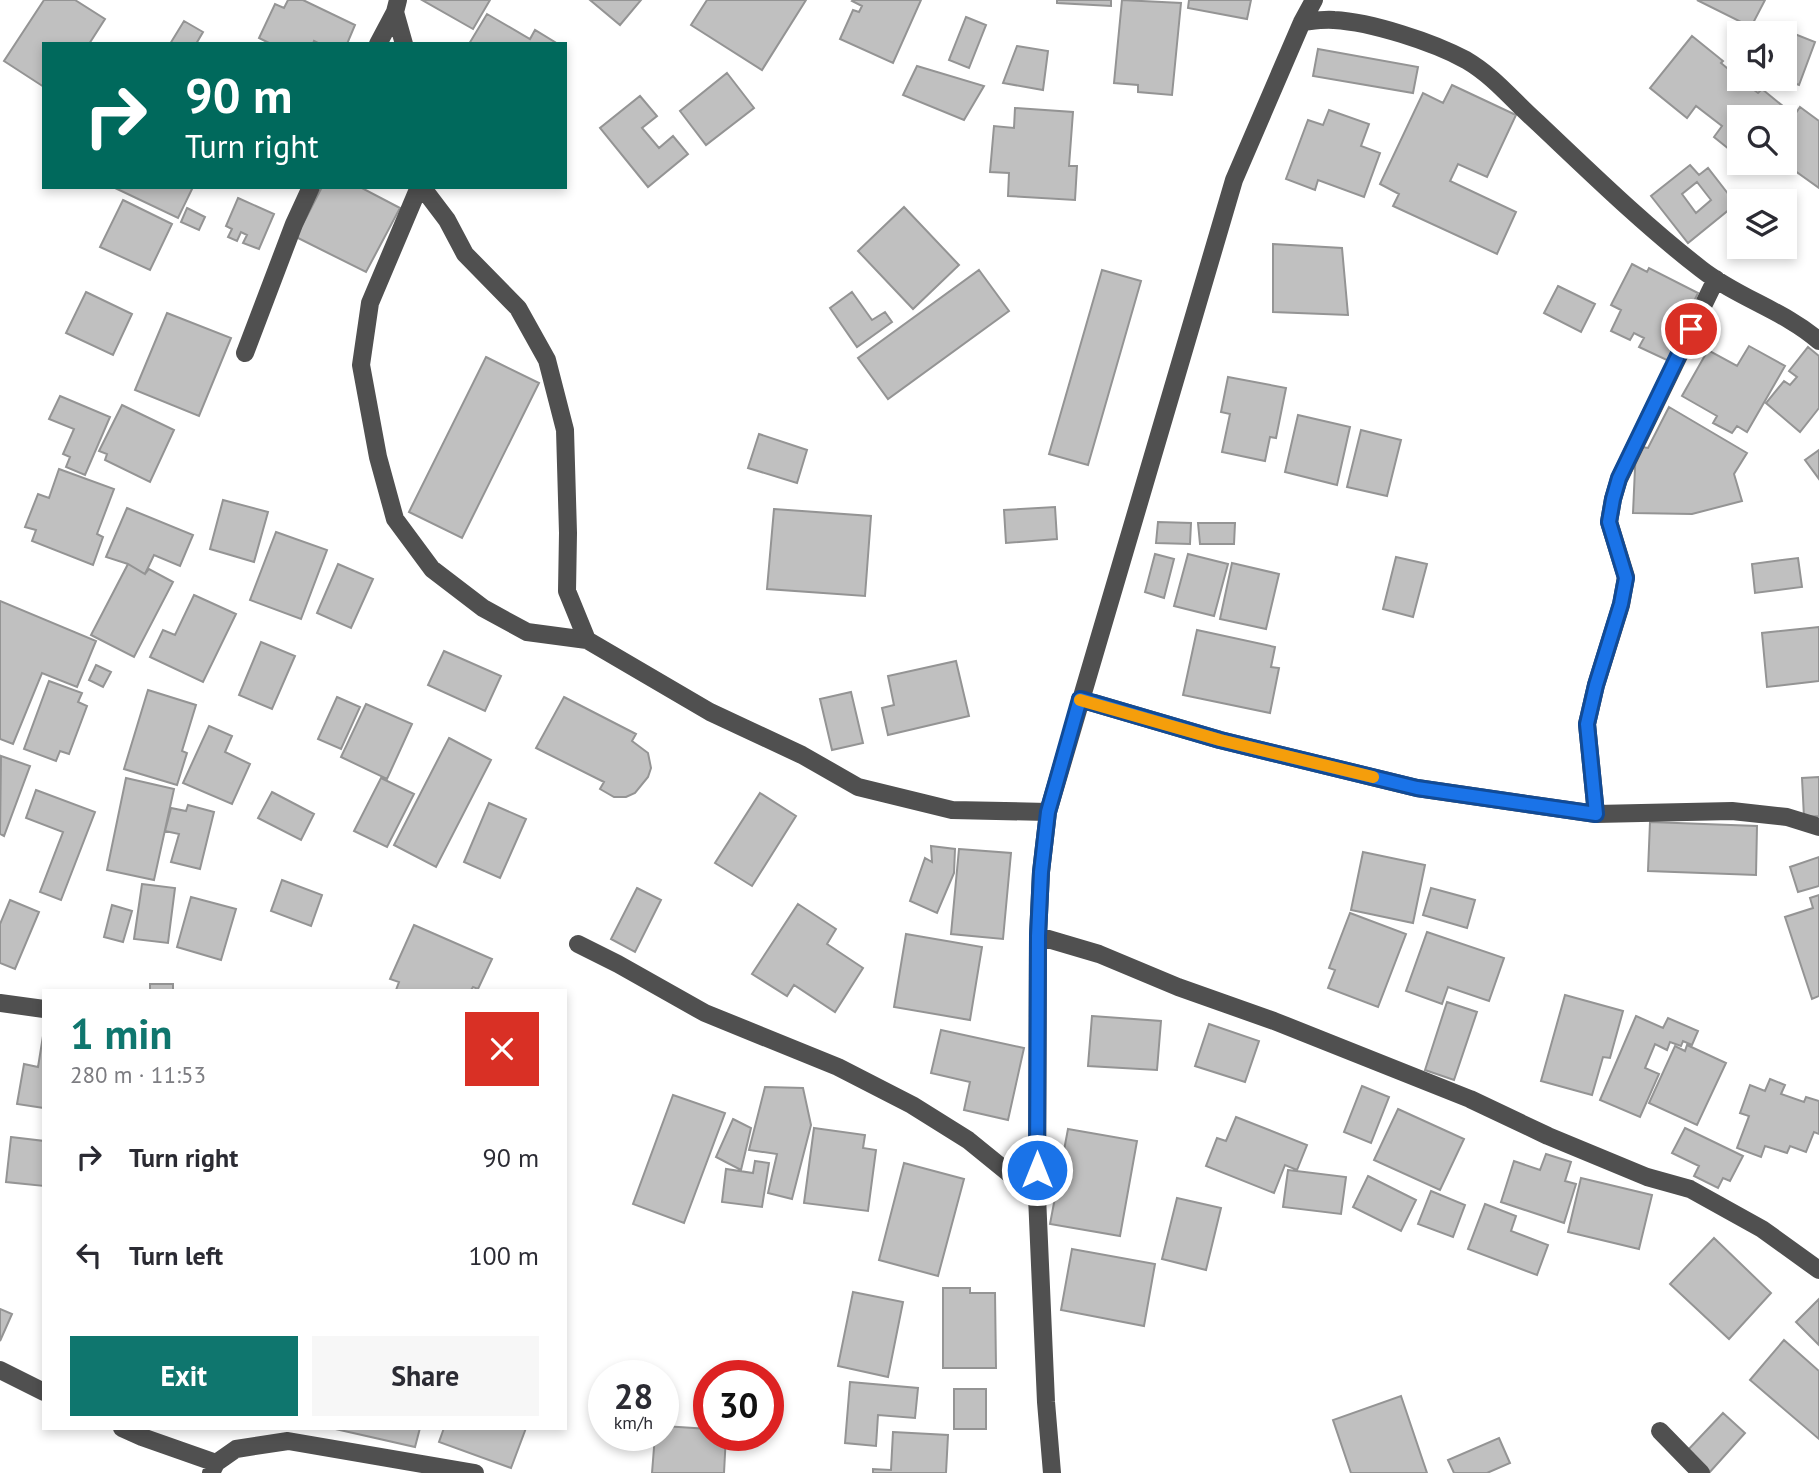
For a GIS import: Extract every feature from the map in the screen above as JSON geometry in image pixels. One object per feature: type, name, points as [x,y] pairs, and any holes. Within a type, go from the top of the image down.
[{"type":"street","points":[[1052,1473],[1046,1402],[1037,1196],[1038,936],[1041,872],[1048,812],[1234,180],[1314,0]]},
{"type":"street","points":[[379,42],[397,6]]},
{"type":"street","points":[[397,6],[404,42]]},
{"type":"street","points":[[1302,22],[1333,19],[1382,29],[1421,41],[1465,60],[1495,80],[1528,115],[1654,230],[1732,291],[1806,330],[1819,341]]},
{"type":"street","points":[[245,353],[310,189]]},
{"type":"street","points":[[420,189],[370,303],[361,365],[378,457],[395,519],[432,569],[483,608],[527,632],[587,640],[710,712],[803,754],[858,788],[952,810],[1048,812]]},
{"type":"street","points":[[423,189],[447,220],[465,254],[518,308],[547,359],[565,430],[567,591],[587,640]]},
{"type":"street","points":[[1596,814],[1587,724],[1626,578],[1609,522],[1613,499],[1619,478],[1716,279]]},
{"type":"street","points":[[1080,699],[1220,740],[1417,788],[1596,814],[1732,811],[1787,817],[1819,827]]},
{"type":"street","points":[[1038,936],[1099,954],[1178,987],[1274,1021],[1470,1099],[1636,1173],[1690,1189],[1762,1229],[1819,1270]]},
{"type":"street","points":[[578,944],[705,1013],[838,1067],[912,1105],[968,1140],[1037,1196]]},
{"type":"street","points":[[0,1003],[42,1010]]},
{"type":"street","points":[[0,1370],[42,1391]]},
{"type":"street","points":[[126,1430],[213,1468],[236,1449],[288,1441],[475,1473]]},
{"type":"street","points":[[1660,1431],[1701,1473]]},
{"type":"building","points":[[44,0],[75,0],[105,19],[90,42],[42,42],[42,86],[4,61]]},
{"type":"building","points":[[288,0],[303,0],[355,25],[348,42],[267,42],[259,38],[275,4],[284,8]]},
{"type":"building","points":[[422,0],[490,0],[473,29]]},
{"type":"building","points":[[590,0],[641,0],[620,25]]},
{"type":"building","points":[[707,0],[806,0],[762,70],[691,25]]},
{"type":"building","points":[[853,0],[921,0],[893,63],[840,39],[853,10],[859,12],[862,6]]},
{"type":"building","points":[[1057,0],[1111,0],[1111,6],[1057,3]]},
{"type":"building","points":[[1122,0],[1181,3],[1172,95],[1138,92],[1138,85],[1114,83]]},
{"type":"building","points":[[1189,0],[1251,0],[1247,19],[1188,8]]},
{"type":"building","points":[[1697,0],[1765,0],[1754,21],[1739,21]]},
{"type":"building","points":[[487,14],[530,39],[535,30],[555,42],[470,42]]},
{"type":"building","points":[[966,17],[986,25],[969,68],[949,60]]},
{"type":"building","points":[[184,21],[203,32],[197,42],[171,42]]},
{"type":"building","points":[[1797,35],[1815,42],[1799,85],[1797,84]]},
{"type":"building","points":[[1692,36],[1723,61],[1721,63],[1727,68],[1727,91],[1764,91],[1782,105],[1727,105],[1727,148],[1714,137],[1722,126],[1696,106],[1687,118],[1650,88]]},
{"type":"building","points":[[1017,46],[1048,51],[1043,90],[1003,83]]},
{"type":"building","points":[[1318,49],[1418,67],[1413,93],[1313,76]]},
{"type":"building","points":[[917,66],[984,86],[964,120],[903,95]]},
{"type":"building","points":[[727,73],[754,108],[706,145],[680,111]]},
{"type":"building","points":[[1452,85],[1516,115],[1487,177],[1458,164],[1450,181],[1516,212],[1497,254],[1393,206],[1399,194],[1380,184],[1423,93],[1443,103]]},
{"type":"building","points":[[640,96],[657,116],[642,128],[659,148],[673,136],[688,154],[648,187],[600,128]]},
{"type":"building","points":[[1800,107],[1819,121],[1819,188],[1797,172],[1797,111]]},
{"type":"building","points":[[1015,108],[1073,112],[1069,166],[1077,166],[1075,200],[1008,196],[1009,173],[990,172],[994,126],[1014,128]]},
{"type":"building","points":[[1329,110],[1369,124],[1361,146],[1380,153],[1364,197],[1318,180],[1315,190],[1286,179],[1308,120],[1323,125]]},
{"type":"building","points":[[1690,165],[1699,175],[1708,168],[1727,192],[1727,211],[1688,243],[1651,196]],"holes":[[[1697,182],[1711,200],[1696,213],[1682,194]]]},
{"type":"building","points":[[117,189],[192,189],[178,218]]},
{"type":"building","points":[[321,189],[364,189],[400,208],[366,272],[296,237]]},
{"type":"building","points":[[238,198],[274,214],[259,249],[243,243],[247,235],[241,232],[237,241],[228,237],[232,229],[226,226]]},
{"type":"building","points":[[123,200],[172,224],[150,270],[100,247]]},
{"type":"building","points":[[904,207],[959,265],[913,309],[858,251]]},
{"type":"building","points":[[187,208],[205,217],[199,230],[181,222]]},
{"type":"building","points":[[1273,244],[1342,248],[1348,315],[1273,312]]},
{"type":"building","points":[[1632,264],[1647,272],[1649,268],[1698,293],[1687,316],[1692,318],[1671,362],[1639,347],[1644,338],[1634,333],[1630,340],[1611,331],[1621,310],[1611,305]]},
{"type":"building","points":[[979,270],[1009,311],[888,399],[858,358]]},
{"type":"building","points":[[1102,270],[1141,281],[1088,465],[1049,454]]},
{"type":"building","points":[[1558,286],[1595,304],[1581,332],[1544,313]]},
{"type":"building","points":[[86,292],[132,314],[113,355],[66,333]]},
{"type":"building","points":[[852,292],[872,320],[885,312],[892,322],[857,347],[830,308]]},
{"type":"building","points":[[167,313],[231,338],[199,416],[135,390]]},
{"type":"building","points":[[1749,346],[1785,366],[1747,432],[1737,426],[1732,433],[1713,423],[1717,416],[1682,396],[1708,350],[1737,366]]},
{"type":"building","points":[[1808,347],[1819,356],[1819,408],[1800,432],[1766,403],[1784,381],[1790,385],[1797,377],[1789,371]]},
{"type":"building","points":[[486,357],[539,383],[462,538],[409,512]]},
{"type":"building","points":[[1228,377],[1286,388],[1276,438],[1270,437],[1265,461],[1222,452],[1230,414],[1221,412]]},
{"type":"building","points":[[60,396],[110,417],[85,475],[66,467],[70,457],[63,454],[74,429],[49,419]]},
{"type":"building","points":[[122,405],[174,430],[150,482],[105,460],[107,454],[99,451]]},
{"type":"building","points":[[1669,407],[1747,453],[1734,474],[1742,501],[1692,514],[1633,513],[1636,446],[1648,448]]},
{"type":"building","points":[[1298,415],[1350,427],[1337,485],[1285,472]]},
{"type":"building","points":[[1361,430],[1401,440],[1387,496],[1347,487]]},
{"type":"building","points":[[759,434],[807,450],[797,483],[748,468]]},
{"type":"building","points":[[1819,450],[1819,479],[1805,460]]},
{"type":"building","points":[[59,469],[114,489],[97,534],[103,537],[93,565],[32,541],[36,530],[25,527],[38,494],[49,498]]},
{"type":"building","points":[[223,500],[268,512],[254,562],[210,549]]},
{"type":"building","points":[[1055,507],[1057,539],[1006,543],[1004,510]]},
{"type":"building","points":[[127,508],[193,535],[180,566],[154,555],[145,574],[128,564],[106,557]]},
{"type":"building","points":[[774,509],[871,516],[865,596],[767,589]]},
{"type":"building","points":[[1158,522],[1191,523],[1190,544],[1156,543]]},
{"type":"building","points":[[1198,523],[1235,523],[1234,544],[1200,544]]},
{"type":"building","points":[[276,532],[327,550],[301,619],[250,600]]},
{"type":"building","points":[[1155,554],[1174,559],[1164,598],[1145,592]]},
{"type":"building","points":[[1188,554],[1228,564],[1214,616],[1174,606]]},
{"type":"building","points":[[1396,557],[1427,564],[1413,617],[1383,609]]},
{"type":"building","points":[[1798,558],[1802,587],[1755,593],[1752,564]]},
{"type":"building","points":[[1232,563],[1279,574],[1266,629],[1220,619]]},
{"type":"building","points":[[128,564],[145,574],[149,569],[173,582],[134,657],[91,635]]},
{"type":"building","points":[[338,564],[373,579],[351,628],[317,613]]},
{"type":"building","points":[[194,595],[236,614],[203,682],[150,657],[163,630],[175,635]]},
{"type":"building","points":[[0,601],[96,641],[77,687],[42,673],[13,744],[0,739]]},
{"type":"building","points":[[1819,627],[1819,681],[1767,687],[1762,633]]},
{"type":"building","points":[[1197,630],[1275,647],[1271,667],[1279,668],[1270,713],[1183,695]]},
{"type":"building","points":[[261,642],[295,656],[272,709],[239,695]]},
{"type":"building","points":[[444,651],[501,676],[485,711],[428,685]]},
{"type":"building","points":[[956,661],[969,716],[888,735],[882,708],[894,705],[888,676]]},
{"type":"building","points":[[96,665],[111,672],[103,687],[89,680]]},
{"type":"building","points":[[49,681],[82,693],[78,702],[87,706],[69,754],[60,751],[56,761],[24,749]]},
{"type":"building","points":[[148,690],[196,705],[182,751],[187,753],[177,785],[124,769]]},
{"type":"building","points":[[851,692],[863,743],[832,750],[820,699]]},
{"type":"building","points":[[337,697],[360,707],[341,749],[318,739]]},
{"type":"building","points":[[564,697],[636,734],[632,741],[648,753],[651,768],[648,777],[635,793],[626,797],[614,797],[600,789],[604,782],[536,748]]},
{"type":"building","points":[[366,704],[412,724],[387,779],[341,757]]},
{"type":"building","points":[[209,726],[232,736],[225,752],[250,764],[232,804],[183,783]]},
{"type":"building","points":[[449,738],[491,760],[436,867],[394,845]]},
{"type":"building","points":[[1,756],[30,766],[4,836],[0,834]]},
{"type":"building","points":[[1819,777],[1819,816],[1804,817],[1802,778]]},
{"type":"building","points":[[126,778],[174,789],[154,880],[107,870]]},
{"type":"building","points":[[381,778],[414,794],[387,847],[354,831]]},
{"type":"building","points":[[36,790],[95,812],[61,900],[40,892],[63,832],[26,818]]},
{"type":"building","points":[[272,792],[314,814],[301,840],[258,818]]},
{"type":"building","points":[[760,793],[796,816],[752,886],[715,863]]},
{"type":"building","points":[[489,803],[526,819],[500,878],[464,862]]},
{"type":"building","points":[[188,805],[214,812],[200,869],[171,862],[179,834],[165,831],[171,808],[186,811]]},
{"type":"building","points":[[1650,822],[1757,826],[1756,875],[1648,871]]},
{"type":"building","points":[[931,846],[955,849],[954,873],[937,913],[910,901],[925,858],[932,862]]},
{"type":"building","points":[[959,849],[1011,853],[1003,939],[951,934]]},
{"type":"building","points":[[1363,852],[1425,865],[1413,923],[1351,910]]},
{"type":"building","points":[[1819,857],[1819,886],[1798,892],[1790,867]]},
{"type":"building","points":[[282,880],[322,895],[311,926],[271,911]]},
{"type":"building","points":[[142,884],[175,888],[168,943],[134,939]]},
{"type":"building","points":[[637,888],[661,900],[635,952],[611,939]]},
{"type":"building","points":[[1431,888],[1475,900],[1467,928],[1423,915]]},
{"type":"building","points":[[1819,895],[1819,996],[1812,999],[1785,917],[1813,908],[1810,898]]},
{"type":"building","points":[[191,897],[236,909],[221,960],[177,947]]},
{"type":"building","points":[[10,900],[39,912],[15,969],[0,963],[0,924]]},
{"type":"building","points":[[798,904],[836,929],[827,944],[863,968],[835,1012],[794,985],[787,996],[752,974]]},
{"type":"building","points":[[112,905],[132,911],[123,942],[104,937]]},
{"type":"building","points":[[1350,913],[1406,934],[1378,1007],[1328,988],[1335,970],[1329,968]]},
{"type":"building","points":[[414,925],[492,959],[478,989],[396,989],[399,982],[390,979]]},
{"type":"building","points":[[1427,932],[1504,958],[1489,1001],[1448,987],[1442,1004],[1406,991]]},
{"type":"building","points":[[906,934],[982,947],[970,1020],[894,1007]]},
{"type":"building","points":[[150,984],[173,984],[173,989],[150,989]]},
{"type":"building","points":[[1565,995],[1623,1011],[1610,1058],[1603,1057],[1592,1095],[1541,1081]]},
{"type":"building","points":[[1447,1002],[1477,1012],[1454,1080],[1425,1070]]},
{"type":"building","points":[[1092,1016],[1161,1021],[1157,1070],[1088,1066]]},
{"type":"building","points":[[1636,1016],[1663,1028],[1668,1018],[1698,1031],[1692,1045],[1683,1041],[1681,1046],[1670,1042],[1667,1050],[1655,1044],[1645,1068],[1659,1074],[1640,1117],[1600,1100]]},
{"type":"building","points":[[1209,1024],[1259,1041],[1245,1082],[1195,1066]]},
{"type":"building","points":[[941,1030],[1024,1048],[1008,1120],[964,1110],[970,1082],[931,1073]]},
{"type":"building","points":[[42,1042],[42,1108],[17,1104],[24,1064],[38,1067]]},
{"type":"building","points":[[1687,1045],[1726,1063],[1697,1125],[1649,1103],[1675,1046],[1685,1051]]},
{"type":"building","points":[[1770,1079],[1785,1085],[1781,1094],[1804,1102],[1806,1097],[1819,1101],[1819,1134],[1814,1132],[1806,1152],[1790,1146],[1787,1153],[1765,1146],[1761,1157],[1737,1148],[1749,1116],[1740,1113],[1750,1085],[1765,1091]]},
{"type":"building","points":[[1362,1086],[1389,1097],[1371,1143],[1344,1132]]},
{"type":"building","points":[[765,1087],[803,1088],[811,1125],[792,1199],[768,1193],[777,1154],[749,1150]]},
{"type":"building","points":[[673,1095],[725,1113],[684,1223],[633,1204]]},
{"type":"building","points":[[1398,1109],[1464,1139],[1440,1190],[1374,1160]]},
{"type":"building","points":[[1236,1117],[1307,1145],[1297,1170],[1285,1165],[1274,1193],[1206,1166],[1217,1138],[1226,1141]]},
{"type":"building","points":[[733,1119],[751,1128],[741,1170],[716,1157]]},
{"type":"building","points":[[814,1128],[865,1135],[863,1148],[876,1150],[868,1211],[804,1203]]},
{"type":"building","points":[[1685,1128],[1743,1156],[1730,1181],[1723,1178],[1718,1188],[1694,1176],[1699,1166],[1672,1153]]},
{"type":"building","points":[[1068,1129],[1137,1141],[1120,1236],[1050,1224]]},
{"type":"building","points":[[11,1137],[42,1141],[42,1186],[6,1182]]},
{"type":"building","points":[[1546,1154],[1571,1162],[1565,1181],[1576,1184],[1564,1223],[1501,1202],[1514,1161],[1540,1170]]},
{"type":"building","points":[[755,1161],[769,1163],[762,1207],[722,1202],[726,1169],[753,1173]]},
{"type":"building","points":[[904,1163],[964,1179],[938,1276],[879,1260]]},
{"type":"building","points":[[1288,1170],[1346,1177],[1341,1214],[1283,1207]]},
{"type":"building","points":[[1368,1176],[1416,1200],[1401,1231],[1353,1207]]},
{"type":"building","points":[[1581,1178],[1652,1195],[1639,1249],[1568,1232]]},
{"type":"building","points":[[1431,1191],[1465,1205],[1453,1237],[1418,1224]]},
{"type":"building","points":[[1177,1198],[1221,1208],[1206,1270],[1162,1259]]},
{"type":"building","points":[[1485,1204],[1516,1216],[1511,1231],[1548,1245],[1537,1275],[1468,1249]]},
{"type":"building","points":[[1714,1238],[1771,1293],[1729,1339],[1670,1284]]},
{"type":"building","points":[[1072,1249],[1155,1264],[1144,1326],[1061,1310]]},
{"type":"building","points":[[943,1288],[970,1288],[970,1293],[995,1293],[996,1368],[943,1368]]},
{"type":"building","points":[[853,1292],[903,1302],[888,1377],[838,1366]]},
{"type":"building","points":[[1819,1299],[1819,1345],[1796,1322]]},
{"type":"building","points":[[0,1309],[12,1314],[0,1341]]},
{"type":"building","points":[[1784,1340],[1819,1371],[1819,1439],[1750,1380]]},
{"type":"building","points":[[850,1382],[918,1388],[915,1418],[878,1415],[876,1446],[845,1443]]},
{"type":"building","points":[[954,1389],[986,1389],[986,1429],[954,1429]]},
{"type":"building","points":[[1401,1396],[1427,1473],[1351,1473],[1333,1420]]},
{"type":"building","points":[[1723,1413],[1745,1433],[1709,1473],[1686,1452]]},
{"type":"building","points":[[679,1427],[693,1428],[693,1451],[725,1451],[724,1473],[652,1473],[654,1451],[679,1451]]},
{"type":"building","points":[[340,1430],[419,1430],[415,1447]]},
{"type":"building","points":[[443,1430],[525,1430],[511,1468],[439,1442]]},
{"type":"building","points":[[893,1432],[948,1435],[946,1473],[873,1473],[873,1469],[891,1470]]},
{"type":"building","points":[[1499,1438],[1510,1463],[1487,1473],[1454,1473],[1448,1460]]},
{"type":"slow traffic","points":[[1080,700],[1220,740],[1373,777]]},
{"type":"route","points":[[1037,1170],[1038,936],[1041,872],[1048,812],[1080,699],[1220,740],[1417,788],[1596,814],[1587,724],[1626,578],[1609,522],[1613,499],[1619,478],[1691,329]]}]
